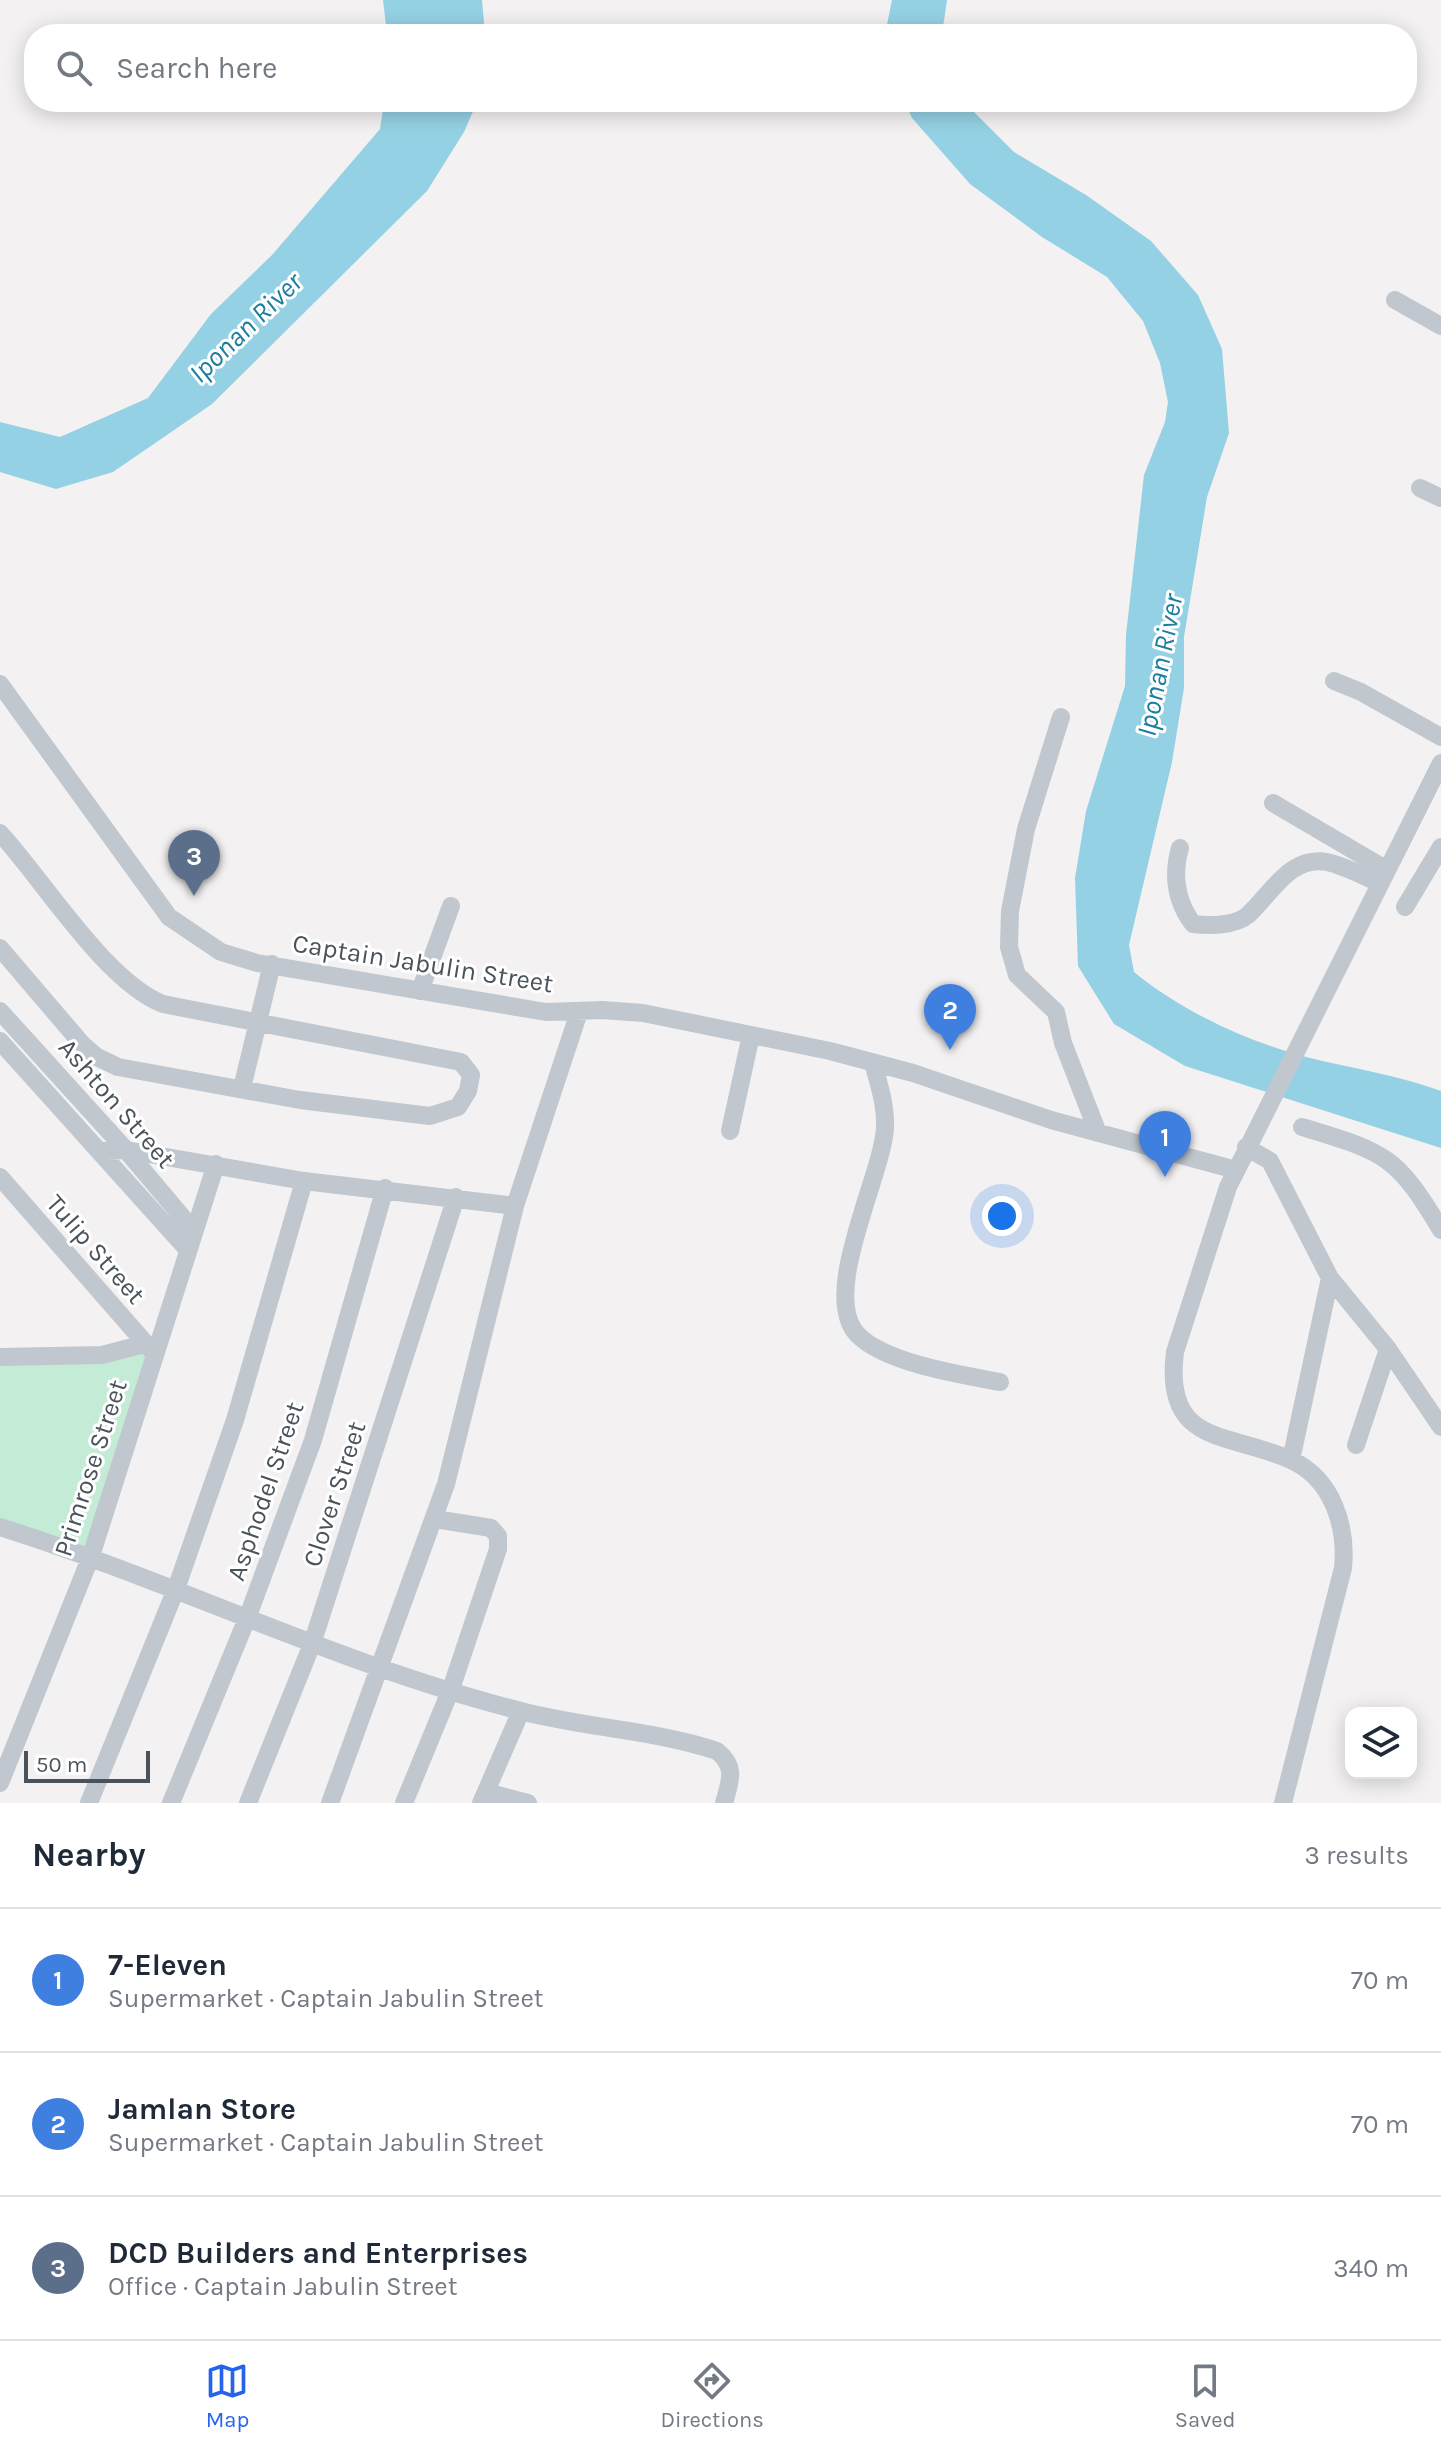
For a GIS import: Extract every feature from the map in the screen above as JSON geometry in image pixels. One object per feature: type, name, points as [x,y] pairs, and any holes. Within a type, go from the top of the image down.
[{"type":"street","points":[[1395,300],[1441,326]]},
{"type":"street","points":[[1420,488],[1441,498]]},
{"type":"street","points":[[1334,681],[1361,692],[1441,737]]},
{"type":"street","name":"Captain Jabulin Street","points":[[0,684],[169,917],[221,952],[272,964],[546,1012],[602,1010],[643,1013],[751,1035],[873,1063],[1098,1133],[1236,1170]]},
{"type":"street","points":[[1061,717],[1026,829],[1010,911],[1009,947],[1011,964],[1017,975],[1056,1012],[1063,1043],[1098,1133]]},
{"type":"street","points":[[1283,1803],[1343,1568],[1346,1542],[1333,1501],[1311,1474],[1291,1460],[1207,1434],[1183,1413],[1173,1379],[1175,1352],[1220,1207],[1246,1147],[1441,763]]},
{"type":"street","points":[[1273,803],[1384,876]]},
{"type":"street","points":[[0,833],[98,951],[143,996],[163,1004],[461,1062],[471,1075],[468,1091],[458,1107],[430,1116],[300,1100],[145,1073],[97,1057],[0,948]]},
{"type":"street","points":[[1405,907],[1441,847]]},
{"type":"street","points":[[1180,848],[1176,863],[1176,889],[1182,908],[1193,924],[1212,926],[1247,915],[1285,875],[1311,861],[1328,862],[1384,876]]},
{"type":"street","points":[[420,991],[451,906]]},
{"type":"street","points":[[242,1088],[272,964]]},
{"type":"street","name":"Ashton Street","points":[[0,1011],[126,1150],[190,1240]]},
{"type":"street","points":[[330,1803],[435,1519],[515,1206],[579,1012]]},
{"type":"street","points":[[730,1131],[751,1035]]},
{"type":"street","name":"Ashton Street","points":[[0,1041],[99,1151],[190,1240]]},
{"type":"street","points":[[873,1063],[883,1100],[885,1130],[852,1249],[846,1315],[858,1334],[873,1346],[934,1370],[1000,1382]]},
{"type":"street","points":[[1302,1127],[1364,1146],[1402,1169],[1441,1230]]},
{"type":"street","points":[[1246,1147],[1270,1161],[1330,1278],[1388,1349],[1441,1427]]},
{"type":"street","points":[[99,1151],[126,1150],[304,1181],[385,1188],[515,1206]]},
{"type":"street","name":"Primrose Street","points":[[0,1783],[91,1556],[148,1348],[216,1164]]},
{"type":"street","name":"Tulip Street","points":[[0,1177],[148,1348]]},
{"type":"street","points":[[89,1803],[176,1589],[235,1420],[304,1181]]},
{"type":"street","name":"Asphodel Street","points":[[171,1803],[248,1616],[313,1440],[385,1188]]},
{"type":"street","name":"Clover Street","points":[[248,1803],[312,1644],[456,1197]]},
{"type":"street","points":[[1291,1460],[1330,1278]]},
{"type":"street","points":[[0,1357],[102,1355],[148,1348]]},
{"type":"street","points":[[1356,1445],[1388,1349]]},
{"type":"street","points":[[404,1803],[451,1689],[498,1549],[498,1536],[491,1528],[435,1519]]},
{"type":"street","points":[[0,1527],[91,1556],[114,1569],[176,1589],[312,1644],[381,1668],[521,1711],[717,1751],[728,1759],[732,1772],[724,1803]]},
{"type":"street","points":[[521,1711],[483,1798],[528,1803]]},
{"type":"green space","points":[[139,1351],[147,1357],[86,1550],[0,1524],[0,1366]]},
{"type":"water","points":[[383,0],[482,0],[484,24],[386,24]]},
{"type":"water","points":[[892,0],[947,0],[943,24],[887,24]]},
{"type":"water","name":"Iponan River","points":[[383,112],[473,112],[464,132],[427,191],[212,404],[113,472],[56,489],[0,472],[0,422],[60,437],[148,398],[211,314],[272,255],[380,129]]},
{"type":"water","name":"Iponan River","points":[[909,112],[974,112],[1014,152],[1086,195],[1151,241],[1198,295],[1222,349],[1229,433],[1207,497],[1184,637],[1184,688],[1172,762],[1129,945],[1134,972],[1195,1013],[1263,1043],[1441,1091],[1441,1148],[1185,1066],[1114,1024],[1078,966],[1075,878],[1086,811],[1125,686],[1126,635],[1144,475],[1165,422],[1168,402],[1160,363],[1143,321],[1107,277],[1042,237],[970,184]]},
{"type":"place","name":"DCD Builders and Enterprises","points":[[194,896]]},
{"type":"place","name":"Jamlan Store","points":[[950,1050]]},
{"type":"place","name":"7-Eleven","points":[[1165,1177]]}]
